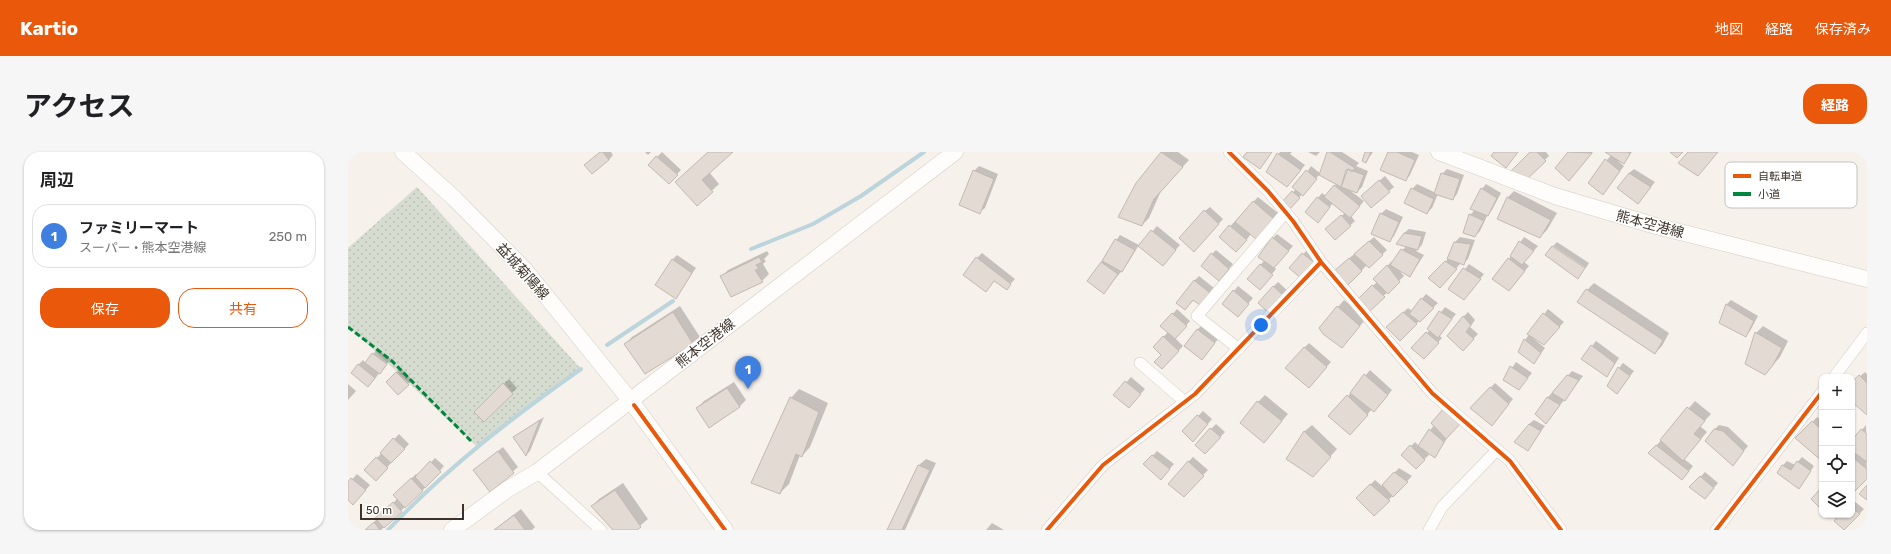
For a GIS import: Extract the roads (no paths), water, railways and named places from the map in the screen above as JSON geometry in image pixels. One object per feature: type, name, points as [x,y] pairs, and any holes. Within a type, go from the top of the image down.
[{"type":"main road","name":"益城菊陽線","points":[[403,152],[455,199],[525,270],[632,403],[725,530]]},
{"type":"main road","name":"熊本空港線","points":[[452,530],[508,489],[537,472],[632,403],[956,152]]},
{"type":"main road","name":"熊本空港線","points":[[1439,152],[1555,196],[1656,226],[1867,279]]},
{"type":"street","points":[[1229,152],[1268,191],[1286,212],[1321,262],[1432,393],[1510,461],[1561,530]]},
{"type":"street","points":[[1239,349],[1197,316],[1286,212]]},
{"type":"street","points":[[1047,530],[1104,465],[1195,394],[1321,262]]},
{"type":"street","points":[[1836,374],[1867,333]]},
{"type":"street","points":[[1140,363],[1185,402]]},
{"type":"street","points":[[1716,530],[1819,396]]},
{"type":"street","points":[[1429,530],[1442,507],[1497,450]]},
{"type":"street","points":[[537,472],[601,530]]},
{"type":"waterway","points":[[751,249],[813,224],[861,196],[924,152]]},
{"type":"waterway","points":[[607,345],[673,301]]},
{"type":"waterway","points":[[388,530],[433,485],[480,445],[529,406],[581,369]]},
{"type":"place","name":"ファミリーマート","points":[[748,389]]}]
